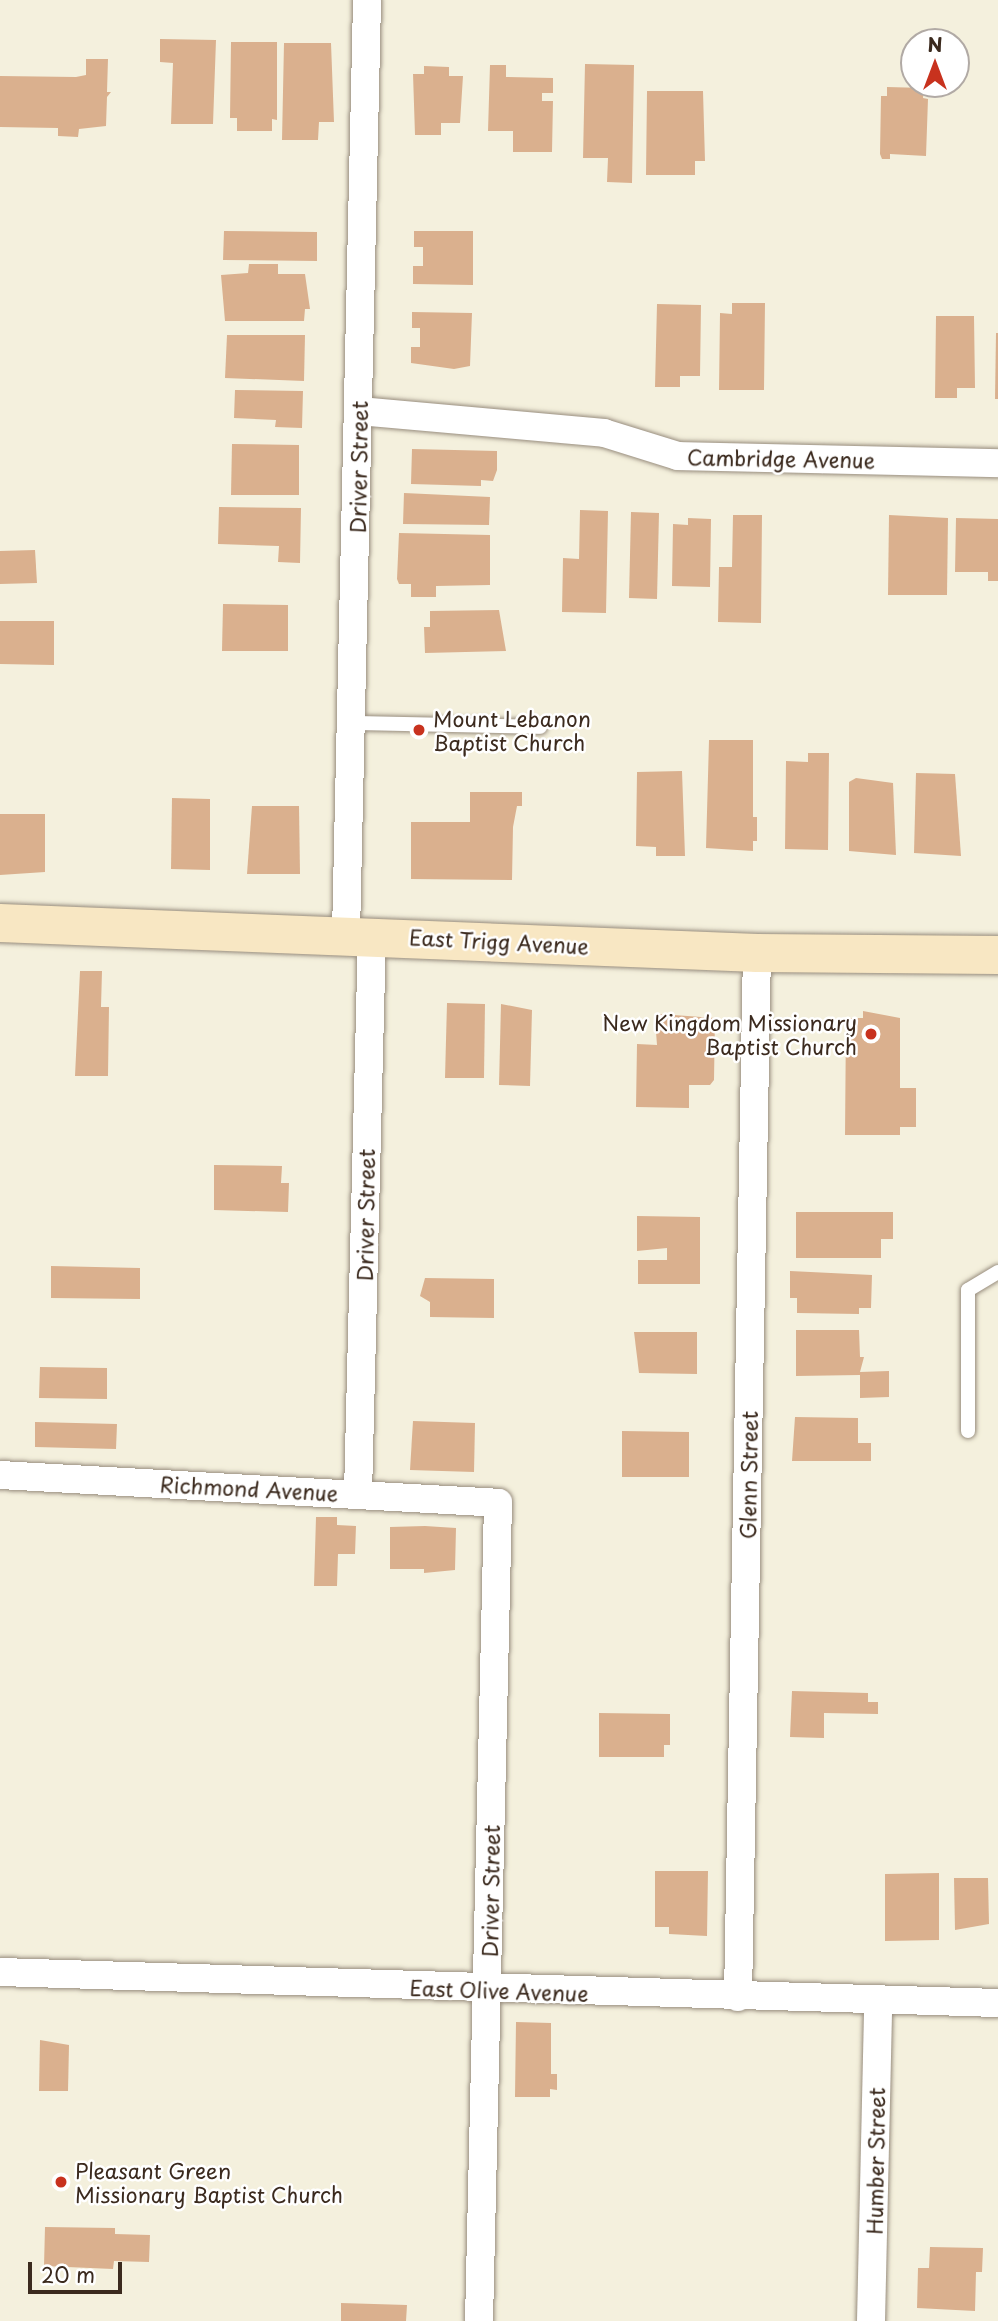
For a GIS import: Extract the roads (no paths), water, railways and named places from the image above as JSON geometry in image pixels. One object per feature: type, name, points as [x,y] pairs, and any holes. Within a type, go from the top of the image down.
[{"type":"street","name":"Driver Street","points":[[358,1494],[359,935],[352,723],[368,0]]},
{"type":"street","name":"Cambridge Avenue","points":[[359,411],[604,433],[678,456],[998,463]]},
{"type":"street","name":"East Trigg Avenue","points":[[0,923],[359,935],[757,953],[998,955]]},
{"type":"street","name":"Glenn Street","points":[[738,1997],[757,953]]},
{"type":"street","name":"Richmond Avenue","points":[[0,1475],[498,1503]]},
{"type":"street","name":"Driver Street","points":[[479,2321],[498,1503]]},
{"type":"street","name":"East Olive Avenue","points":[[0,1972],[488,1990],[998,2003]]},
{"type":"street","name":"Humber Street","points":[[871,2321],[878,2002]]},
{"type":"lane","points":[[352,723],[540,727]]},
{"type":"lane","points":[[968,1431],[968,1290],[998,1272]]},
{"type":"place","name":"Mount Lebanon Baptist Church","points":[[419,730]]},
{"type":"place","name":"New Kingdom Missionary Baptist Church","points":[[871,1034]]},
{"type":"place","name":"Pleasant Green Missionary Baptist Church","points":[[61,2182]]}]
